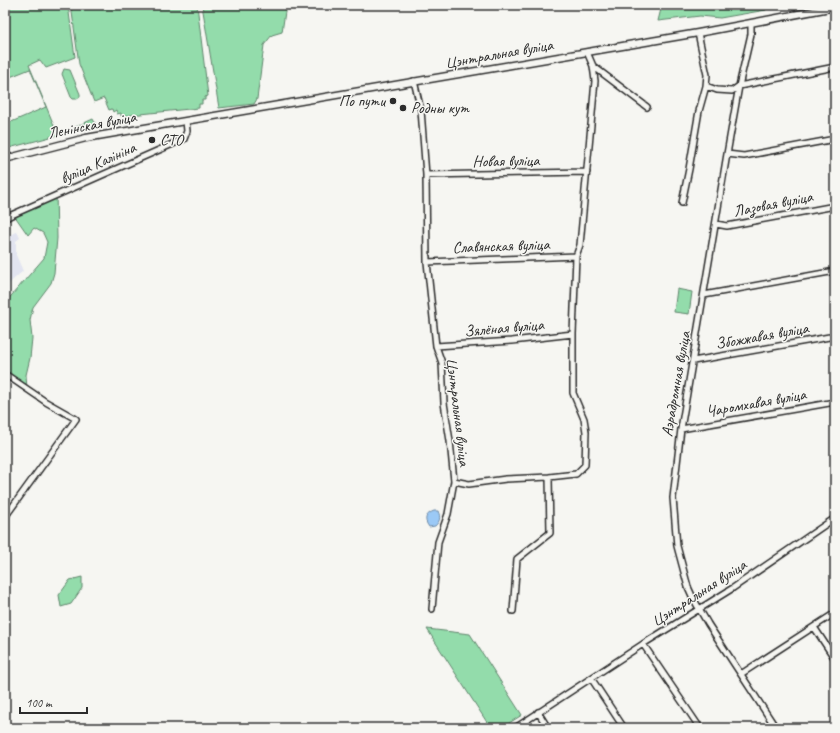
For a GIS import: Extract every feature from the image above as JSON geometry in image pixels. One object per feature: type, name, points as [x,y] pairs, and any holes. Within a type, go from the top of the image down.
[{"type":"main road","name":"Цэнтральная вуліца","points":[[324,97],[698,33],[835,7]]},
{"type":"main road","name":"Ленінская вуліца","points":[[5,159],[86,138],[324,97]]},
{"type":"street","name":"Аэрадромная вуліца","points":[[751,22],[751,34],[739,86],[681,429],[673,498],[677,546],[688,587],[708,624],[776,728]]},
{"type":"street","points":[[682,203],[699,111],[706,86],[707,75],[698,33]]},
{"type":"street","name":"Цэнтральная вуліца","points":[[414,81],[421,110],[426,176],[427,262],[436,346],[442,363],[444,403],[454,481],[469,484],[506,479],[576,474],[585,465],[586,432],[584,419],[573,393],[573,334],[576,256],[580,245],[595,82],[593,66],[587,52]]},
{"type":"street","points":[[593,66],[647,107]]},
{"type":"street","points":[[706,86],[717,90],[732,91],[739,86],[835,67]]},
{"type":"street","name":"вуліца Калініна","points":[[6,216],[184,139],[187,131],[186,121]]},
{"type":"street","points":[[727,154],[744,156],[835,140]]},
{"type":"street","name":"Новая вуліца","points":[[426,176],[587,172]]},
{"type":"street","name":"Лазовая вуліца","points":[[716,224],[727,226],[835,206]]},
{"type":"street","name":"Славянская вуліца","points":[[427,262],[576,256]]},
{"type":"street","points":[[704,295],[835,271]]},
{"type":"street","name":"Зялёная вуліца","points":[[436,346],[512,341],[573,334]]},
{"type":"street","name":"Збожжавая вуліца","points":[[693,361],[835,336]]},
{"type":"street","points":[[5,374],[46,402],[76,419],[5,517]]},
{"type":"street","name":"Чаромхавая вуліца","points":[[681,429],[835,402]]},
{"type":"street","points":[[513,611],[517,560],[550,533],[549,477]]},
{"type":"street","points":[[432,609],[438,542],[448,514],[454,481]]},
{"type":"street","name":"Цэнтральная вуліца","points":[[515,728],[590,678],[733,588],[835,518]]},
{"type":"street","points":[[741,674],[835,613]]},
{"type":"street","points":[[814,627],[835,659]]},
{"type":"street","points":[[643,644],[700,728]]},
{"type":"street","points":[[590,678],[624,728]]},
{"type":"street","points":[[538,712],[548,728]]},
{"type":"shaded area","points":[[769,5],[796,5],[770,10]]},
{"type":"shaded area","points":[[17,231],[20,238],[16,241],[16,255],[23,271],[5,287],[5,238]]},
{"type":"green space","points":[[5,5],[68,5],[75,57],[46,68],[40,60],[29,65],[58,135],[5,149],[5,114],[9,123],[46,107],[30,69],[5,79]]},
{"type":"green space","points":[[71,5],[197,5],[208,96],[205,97],[205,100],[202,100],[202,104],[199,104],[199,108],[121,116],[121,113],[117,114],[116,110],[113,112],[112,109],[109,110],[104,98],[94,102],[79,64]]},
{"type":"green space","points":[[202,5],[286,5],[282,32],[272,35],[264,45],[257,99],[254,104],[219,108]]},
{"type":"green space","points":[[662,5],[765,5],[766,10],[720,18],[700,16],[658,21]]},
{"type":"green space","points":[[64,69],[70,70],[80,94],[80,97],[77,99],[73,99],[71,97],[62,74]]},
{"type":"green space","points":[[93,119],[95,123],[93,126],[72,131],[71,129]]},
{"type":"green space","points":[[56,192],[57,238],[54,273],[51,283],[33,307],[30,320],[32,338],[30,358],[26,375],[27,389],[5,375],[5,303],[44,258],[47,242],[43,233],[34,228],[28,235],[12,212]]},
{"type":"green space","points":[[677,289],[692,292],[689,314],[674,312]]},
{"type":"green space","points":[[82,577],[82,588],[71,604],[61,607],[59,595],[70,580]]},
{"type":"green space","points":[[427,629],[470,634],[522,715],[501,728],[488,728],[490,727]]},
{"type":"water","points":[[434,511],[438,511],[440,519],[435,526],[429,527],[426,522],[426,517]]},
{"type":"place","name":"По пути","points":[[393,101]]},
{"type":"place","name":"Родны кут","points":[[403,108]]},
{"type":"place","name":"СТО","points":[[152,140]]}]
